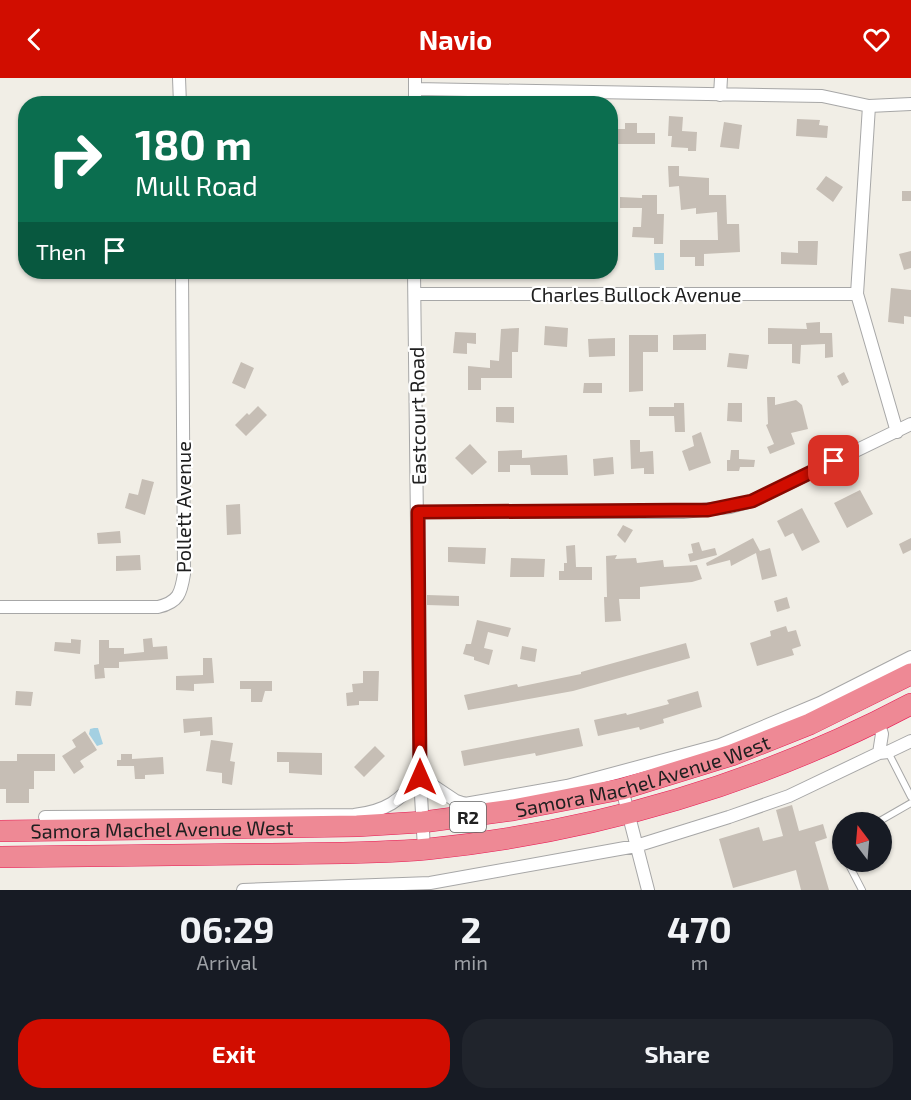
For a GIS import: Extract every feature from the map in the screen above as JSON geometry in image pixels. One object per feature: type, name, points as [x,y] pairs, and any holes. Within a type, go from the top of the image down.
[{"type":"highway","name":"Samora Machel Avenue West","points":[[0,831],[286,828],[423,822],[513,810],[622,789],[698,766],[770,741],[848,706],[911,674]]},
{"type":"highway","name":"Samora Machel Avenue West","points":[[0,857],[320,853],[424,849],[513,837],[628,814],[783,763],[878,722],[911,704]]},
{"type":"street","points":[[179,78],[180,96]]},
{"type":"street","points":[[720,95],[721,78]]},
{"type":"street","points":[[415,84],[720,95],[822,96],[868,106],[911,104]]},
{"type":"street","points":[[868,106],[857,294],[897,432]]},
{"type":"street","name":"Pollett Avenue","points":[[0,607],[158,607],[169,604],[177,597],[184,573],[182,279]]},
{"type":"street","name":"Eastcourt Road","points":[[414,279],[420,777],[424,849]]},
{"type":"street","name":"Charles Bullock Avenue","points":[[415,294],[857,294]]},
{"type":"street","points":[[418,512],[683,512],[730,507],[752,501],[911,424]]},
{"type":"street","name":"Samora Machel Avenue West","points":[[45,817],[159,818],[369,813],[393,804],[420,777],[456,801],[465,804],[535,793],[596,780],[720,745],[820,703],[911,657]]},
{"type":"street","points":[[878,722],[884,753]]},
{"type":"street","points":[[243,890],[430,882],[636,846],[779,799],[911,741]]},
{"type":"street","points":[[622,789],[648,890]]},
{"type":"lane","points":[[884,753],[911,797]]},
{"type":"lane","points":[[892,814],[911,803]]},
{"type":"lane","points":[[853,872],[862,890]]},
{"type":"water","points":[[654,253],[664,253],[664,270],[655,270]]},
{"type":"water","points":[[98,728],[103,744],[97,746],[89,734],[90,729]]},
{"type":"building","points":[[669,116],[683,117],[682,131],[697,132],[696,151],[671,147],[672,136],[668,136]]},
{"type":"building","points":[[797,119],[820,120],[819,125],[828,126],[827,138],[796,136]]},
{"type":"building","points":[[724,122],[742,125],[739,149],[720,147]]},
{"type":"building","points":[[625,123],[637,123],[637,133],[655,133],[655,144],[618,144],[618,129],[625,129]]},
{"type":"building","points":[[668,166],[679,166],[679,176],[709,178],[709,195],[726,195],[727,224],[739,224],[740,252],[704,254],[704,266],[695,266],[695,257],[680,257],[680,240],[718,240],[717,212],[696,214],[696,208],[681,210],[679,186],[669,187]]},
{"type":"building","points":[[826,176],[843,187],[833,202],[816,189]]},
{"type":"building","points":[[902,191],[911,191],[911,201],[902,201]]},
{"type":"building","points":[[642,195],[657,195],[657,214],[664,214],[663,244],[654,244],[654,238],[632,237],[633,227],[641,227],[642,208],[620,208],[620,197],[642,198]]},
{"type":"building","points":[[798,241],[818,241],[817,265],[781,264],[781,252],[798,253]]},
{"type":"building","points":[[911,251],[911,268],[904,270],[899,254]]},
{"type":"building","points":[[891,288],[911,290],[911,317],[904,316],[904,324],[888,322]]},
{"type":"building","points":[[820,322],[820,333],[832,333],[833,357],[825,358],[825,344],[801,345],[800,364],[792,363],[792,344],[768,344],[768,328],[807,329],[806,323]]},
{"type":"building","points":[[545,326],[568,328],[567,347],[544,345]]},
{"type":"building","points":[[519,328],[518,352],[512,352],[512,378],[481,378],[481,390],[468,390],[468,366],[490,368],[490,360],[499,361],[501,329]]},
{"type":"building","points":[[455,332],[476,333],[476,344],[467,343],[467,354],[453,353]]},
{"type":"building","points":[[706,334],[706,350],[673,350],[673,335]]},
{"type":"building","points":[[629,335],[658,335],[658,352],[643,352],[643,391],[629,392]]},
{"type":"building","points":[[615,338],[615,356],[589,357],[588,339]]},
{"type":"building","points":[[729,353],[749,355],[747,369],[727,367]]},
{"type":"building","points":[[241,362],[254,368],[245,389],[232,383]]},
{"type":"building","points":[[844,372],[849,382],[842,386],[837,376]]},
{"type":"building","points":[[584,383],[602,383],[602,393],[583,393]]},
{"type":"building","points":[[767,397],[775,397],[775,405],[796,400],[802,405],[808,429],[791,433],[795,444],[770,454],[767,447],[774,444],[766,425],[768,424]]},
{"type":"building","points":[[674,403],[684,403],[685,432],[675,432],[674,416],[649,416],[649,407],[674,407]]},
{"type":"building","points":[[728,403],[742,403],[742,422],[727,421]]},
{"type":"building","points":[[258,406],[267,415],[246,436],[235,425]]},
{"type":"building","points":[[496,407],[514,407],[514,423],[496,422]]},
{"type":"building","points":[[701,432],[711,463],[689,471],[682,451],[694,446],[692,436]]},
{"type":"building","points":[[630,440],[640,440],[640,452],[653,451],[654,474],[644,474],[644,468],[631,469]]},
{"type":"building","points":[[470,444],[487,462],[472,475],[455,458]]},
{"type":"building","points":[[522,450],[522,458],[567,455],[568,475],[531,475],[530,465],[510,465],[510,472],[498,472],[498,451]]},
{"type":"building","points":[[731,450],[739,450],[739,459],[755,460],[754,467],[740,467],[739,471],[727,471],[727,460],[730,460]]},
{"type":"building","points":[[613,457],[614,474],[594,476],[593,459]]},
{"type":"building","points":[[142,479],[154,482],[145,515],[125,508],[129,493],[138,495]]},
{"type":"building","points":[[860,490],[873,514],[847,528],[834,503]]},
{"type":"building","points":[[240,504],[241,534],[227,535],[226,505]]},
{"type":"building","points":[[802,508],[820,542],[802,551],[793,533],[785,537],[777,521]]},
{"type":"building","points":[[623,525],[633,530],[625,543],[617,535]]},
{"type":"building","points":[[120,531],[121,543],[98,544],[97,533]]},
{"type":"building","points":[[753,538],[760,551],[770,548],[777,576],[762,580],[756,553],[731,566],[730,560],[707,566],[706,563]]},
{"type":"building","points":[[911,538],[911,550],[903,554],[899,544]]},
{"type":"building","points":[[699,542],[702,551],[715,548],[717,555],[690,562],[688,554],[693,553],[691,544]]},
{"type":"building","points":[[575,545],[576,567],[592,567],[592,580],[559,580],[559,571],[564,571],[564,563],[567,563],[566,546]]},
{"type":"building","points":[[448,547],[486,548],[485,564],[448,562]]},
{"type":"building","points":[[140,555],[141,570],[116,571],[116,556]]},
{"type":"building","points":[[617,555],[615,559],[636,558],[637,563],[663,560],[664,567],[697,565],[702,579],[640,587],[640,599],[619,599],[621,621],[605,622],[606,556]]},
{"type":"building","points":[[511,558],[545,559],[544,577],[510,577]]},
{"type":"building","points":[[427,595],[459,596],[459,606],[427,605]]},
{"type":"building","points":[[787,597],[790,608],[777,612],[774,601]]},
{"type":"building","points":[[477,620],[511,628],[508,637],[488,632],[484,648],[493,650],[489,665],[463,654],[466,644],[471,644]]},
{"type":"building","points":[[786,626],[788,632],[796,630],[801,646],[792,649],[794,655],[757,666],[750,643],[771,636],[770,631]]},
{"type":"building","points":[[152,638],[153,647],[167,646],[168,659],[119,662],[119,668],[104,668],[105,678],[95,679],[94,665],[99,664],[99,640],[109,640],[109,648],[124,648],[124,654],[144,652],[143,639]]},
{"type":"building","points":[[71,639],[81,640],[80,654],[54,651],[55,642],[71,643]]},
{"type":"building","points":[[686,643],[690,658],[573,691],[468,710],[464,695],[581,674],[581,672]]},
{"type":"building","points":[[522,646],[537,649],[535,662],[520,659]]},
{"type":"building","points":[[203,658],[212,658],[214,683],[194,684],[194,691],[176,690],[176,676],[203,675]]},
{"type":"building","points":[[363,671],[379,671],[378,701],[359,701],[359,705],[347,706],[346,693],[353,692],[352,684],[363,683]]},
{"type":"building","points":[[240,681],[272,681],[272,691],[265,691],[262,702],[251,702],[251,689],[240,689]]},
{"type":"building","points":[[16,691],[33,692],[31,706],[15,705]]},
{"type":"building","points":[[698,691],[702,707],[663,719],[664,723],[640,730],[639,727],[598,736],[594,720],[626,713],[627,715],[669,704],[667,700]]},
{"type":"building","points":[[212,717],[213,735],[200,736],[200,731],[184,733],[183,719]]},
{"type":"building","points":[[579,728],[583,746],[536,756],[535,753],[464,766],[461,751]]},
{"type":"building","points":[[85,731],[97,750],[80,761],[84,767],[74,774],[62,756],[76,747],[72,740]]},
{"type":"building","points":[[211,740],[233,743],[230,761],[235,762],[232,785],[222,783],[222,773],[206,771]]},
{"type":"building","points":[[375,746],[385,756],[364,777],[354,767]]},
{"type":"building","points":[[277,752],[322,753],[322,775],[289,773],[289,762],[277,762]]},
{"type":"building","points":[[17,754],[55,754],[55,771],[34,771],[34,789],[29,789],[29,803],[6,803],[6,789],[0,789],[0,761],[17,761]]},
{"type":"building","points":[[121,754],[132,754],[132,759],[163,757],[164,774],[145,775],[145,779],[135,779],[134,766],[117,766],[117,760],[121,760]]},
{"type":"building","points":[[792,805],[799,831],[823,824],[827,838],[815,842],[829,890],[801,890],[796,870],[733,888],[719,839],[759,827],[763,841],[783,836],[776,810]]},
{"type":"route","points":[[420,777],[418,512],[683,512],[708,510],[752,501],[834,461]]}]
